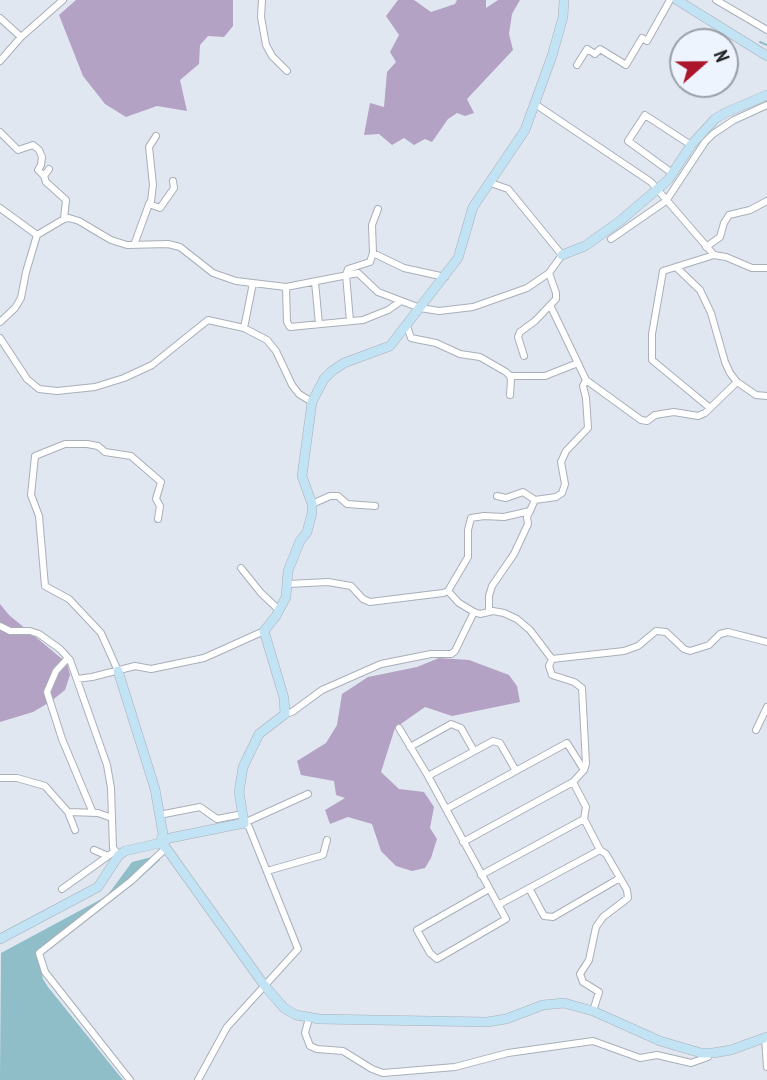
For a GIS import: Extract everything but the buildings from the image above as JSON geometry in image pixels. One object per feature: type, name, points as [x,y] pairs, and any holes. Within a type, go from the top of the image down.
[{"type":"street","points":[[0,61],[21,37],[62,0]]},
{"type":"street","points":[[262,0],[261,17],[266,45],[272,57],[287,71]]},
{"type":"street","points":[[77,679],[135,666],[151,670],[204,658],[264,631],[286,597],[288,571],[300,541],[307,532],[312,505],[302,476],[312,402],[324,379],[332,371],[344,363],[390,346],[458,258],[473,206],[525,130],[552,55],[565,0]]},
{"type":"street","points":[[577,65],[587,49],[596,54],[600,49],[626,65],[642,38],[647,41],[670,0]]},
{"type":"street","points":[[677,0],[767,56]]},
{"type":"street","points":[[716,0],[767,30]]},
{"type":"street","points":[[0,18],[21,37]]},
{"type":"street","points":[[0,322],[21,298],[37,235],[64,219],[79,221],[111,240],[134,245],[168,244],[180,247],[213,273],[236,281],[286,287],[353,273],[362,275],[377,292],[420,308],[439,311],[473,307],[527,288],[549,273],[562,255],[585,246],[657,190],[691,145],[715,119],[767,95]]},
{"type":"street","points":[[535,104],[651,182],[714,256]]},
{"type":"street","points":[[611,239],[666,201],[713,134],[734,120],[767,105]]},
{"type":"street","points":[[672,173],[628,141],[645,115],[691,145]]},
{"type":"street","points":[[0,132],[18,150],[33,145],[39,150],[42,157],[38,170],[66,200],[64,219]]},
{"type":"street","points":[[134,245],[151,201],[153,185],[149,147],[156,136]]},
{"type":"street","points":[[44,176],[49,169]]},
{"type":"street","points":[[149,204],[160,208],[174,188],[173,181]]},
{"type":"street","points":[[491,183],[508,189],[562,255]]},
{"type":"street","points":[[706,247],[720,237],[729,215],[750,210],[767,201]]},
{"type":"street","points":[[0,208],[37,235]]},
{"type":"street","points":[[350,321],[346,275],[348,269],[370,262],[373,253],[372,225],[378,209]]},
{"type":"street","points":[[373,253],[404,268],[445,277]]},
{"type":"street","points":[[710,408],[652,360],[652,334],[663,271],[714,256],[726,257],[752,268],[767,268]]},
{"type":"street","points":[[676,267],[700,290],[711,313],[725,362],[737,382],[756,395],[767,396]]},
{"type":"street","points":[[524,356],[518,337],[520,332],[551,307],[556,293],[549,273]]},
{"type":"street","points":[[315,282],[319,324]]},
{"type":"street","points":[[244,328],[253,283]]},
{"type":"street","points":[[286,287],[290,327],[363,320],[388,310],[401,301]]},
{"type":"street","points":[[551,307],[586,380],[641,420],[647,421],[655,415],[674,412],[698,416],[737,382]]},
{"type":"street","points":[[0,338],[27,379],[39,389],[57,391],[95,387],[152,365],[208,320],[244,328],[267,340],[276,351],[292,385],[299,394],[312,402]]},
{"type":"street","points":[[407,326],[411,338],[436,343],[460,354],[480,357],[510,376],[545,376],[578,363]]},
{"type":"street","points":[[510,376],[510,395]]},
{"type":"street","points":[[497,496],[506,498],[523,492],[535,500],[556,497],[562,493],[565,484],[561,462],[566,452],[588,428],[583,386],[586,380]]},
{"type":"street","points":[[159,519],[160,506],[156,499],[161,482],[131,456],[105,452],[98,446],[87,444],[65,444],[35,456],[31,495],[39,516],[45,586],[69,599],[101,633],[118,671],[155,789],[163,845],[264,985],[284,1008],[309,1018],[487,1023],[555,1003],[572,1004],[660,1041],[709,1053],[731,1050],[766,1037],[767,1067]]},
{"type":"street","points":[[312,505],[330,496],[338,496],[347,504],[375,506]]},
{"type":"street","points":[[489,611],[492,586],[514,554],[528,524],[527,517],[535,500]]},
{"type":"street","points":[[447,591],[468,557],[471,518],[514,516],[530,511]]},
{"type":"street","points":[[241,568],[279,610]]},
{"type":"street","points":[[288,583],[328,582],[351,586],[363,599],[370,602],[447,591]]},
{"type":"street","points":[[447,591],[458,604],[474,612],[504,613],[517,619],[530,630],[552,659]]},
{"type":"street","points":[[198,1080],[227,1027],[298,949],[244,818],[239,792],[243,767],[251,747],[259,734],[321,690],[382,664],[431,654],[451,654],[474,612]]},
{"type":"street","points":[[0,626],[10,631],[39,634],[68,658],[107,765],[111,788],[113,848],[117,853]]},
{"type":"street","points":[[264,631],[284,698],[285,714]]},
{"type":"street","points":[[552,659],[624,651],[638,646],[656,631],[666,632],[684,649],[690,651],[709,645],[720,634],[728,632],[767,642]]},
{"type":"street","points":[[68,658],[56,671],[47,692],[62,740],[93,813]]},
{"type":"street","points":[[463,842],[573,782],[584,770],[586,764],[582,688],[574,682],[552,675],[549,666],[552,659]]},
{"type":"street","points":[[756,730],[767,707]]},
{"type":"street","points":[[410,747],[451,724],[461,728],[474,751]]},
{"type":"street","points":[[399,728],[506,919],[437,958],[430,953],[417,930],[489,889]]},
{"type":"street","points":[[428,776],[493,741],[500,743],[516,771]]},
{"type":"street","points":[[446,809],[567,743],[584,770]]},
{"type":"street","points":[[0,778],[17,778],[45,786],[68,812],[75,830]]},
{"type":"street","points":[[573,782],[586,807],[584,819],[600,850],[606,854],[627,890],[628,898],[603,917],[596,927],[589,960],[580,974],[583,982],[599,992],[593,1012]]},
{"type":"street","points":[[130,1080],[45,972],[39,953],[131,881],[170,838],[244,818],[307,794]]},
{"type":"street","points":[[159,815],[200,807],[217,819],[244,818]]},
{"type":"street","points":[[68,812],[108,815],[112,818]]},
{"type":"street","points":[[481,875],[584,819]]},
{"type":"street","points":[[267,871],[323,855],[327,840]]},
{"type":"street","points":[[62,889],[108,856],[163,845]]},
{"type":"street","points":[[94,850],[108,856]]},
{"type":"street","points":[[498,905],[600,850]]},
{"type":"street","points":[[0,939],[103,884],[117,853]]},
{"type":"street","points":[[529,888],[544,916],[553,917],[620,878]]},
{"type":"street","points":[[309,1018],[304,1033],[310,1046],[343,1051],[383,1073],[455,1067],[508,1053],[593,1041],[640,1058],[657,1055],[691,1063],[708,1057],[709,1053]]},
{"type":"shaded area","points":[[76,0],[233,0],[233,26],[224,37],[208,36],[200,45],[199,64],[180,80],[187,111],[157,106],[126,117],[105,104],[83,76],[59,15]]},
{"type":"shaded area","points":[[398,0],[414,0],[431,12],[455,4],[457,0],[486,0],[486,8],[498,0],[520,0],[512,14],[509,34],[513,50],[467,99],[474,113],[465,116],[457,113],[448,119],[432,142],[425,139],[414,145],[404,138],[392,145],[379,134],[364,135],[370,103],[384,107],[387,72],[396,62],[390,52],[399,35],[386,16]]},
{"type":"shaded area","points":[[0,604],[9,615],[67,663],[70,675],[65,690],[50,702],[33,712],[0,722]]},
{"type":"shaded area","points":[[439,658],[469,660],[509,675],[517,686],[520,702],[452,716],[425,707],[395,728],[381,772],[399,789],[424,792],[434,807],[430,828],[437,839],[431,858],[425,868],[412,871],[396,866],[381,851],[372,824],[348,817],[330,824],[325,810],[345,798],[336,795],[334,781],[301,775],[297,761],[326,743],[337,725],[342,694],[368,677],[417,667]]},
{"type":"water","points":[[156,856],[160,860],[139,879],[38,955],[43,979],[48,987],[123,1080],[0,1080],[1,953],[107,896],[132,862]]},
{"type":"waterway","points":[[760,42],[767,45]]}]
